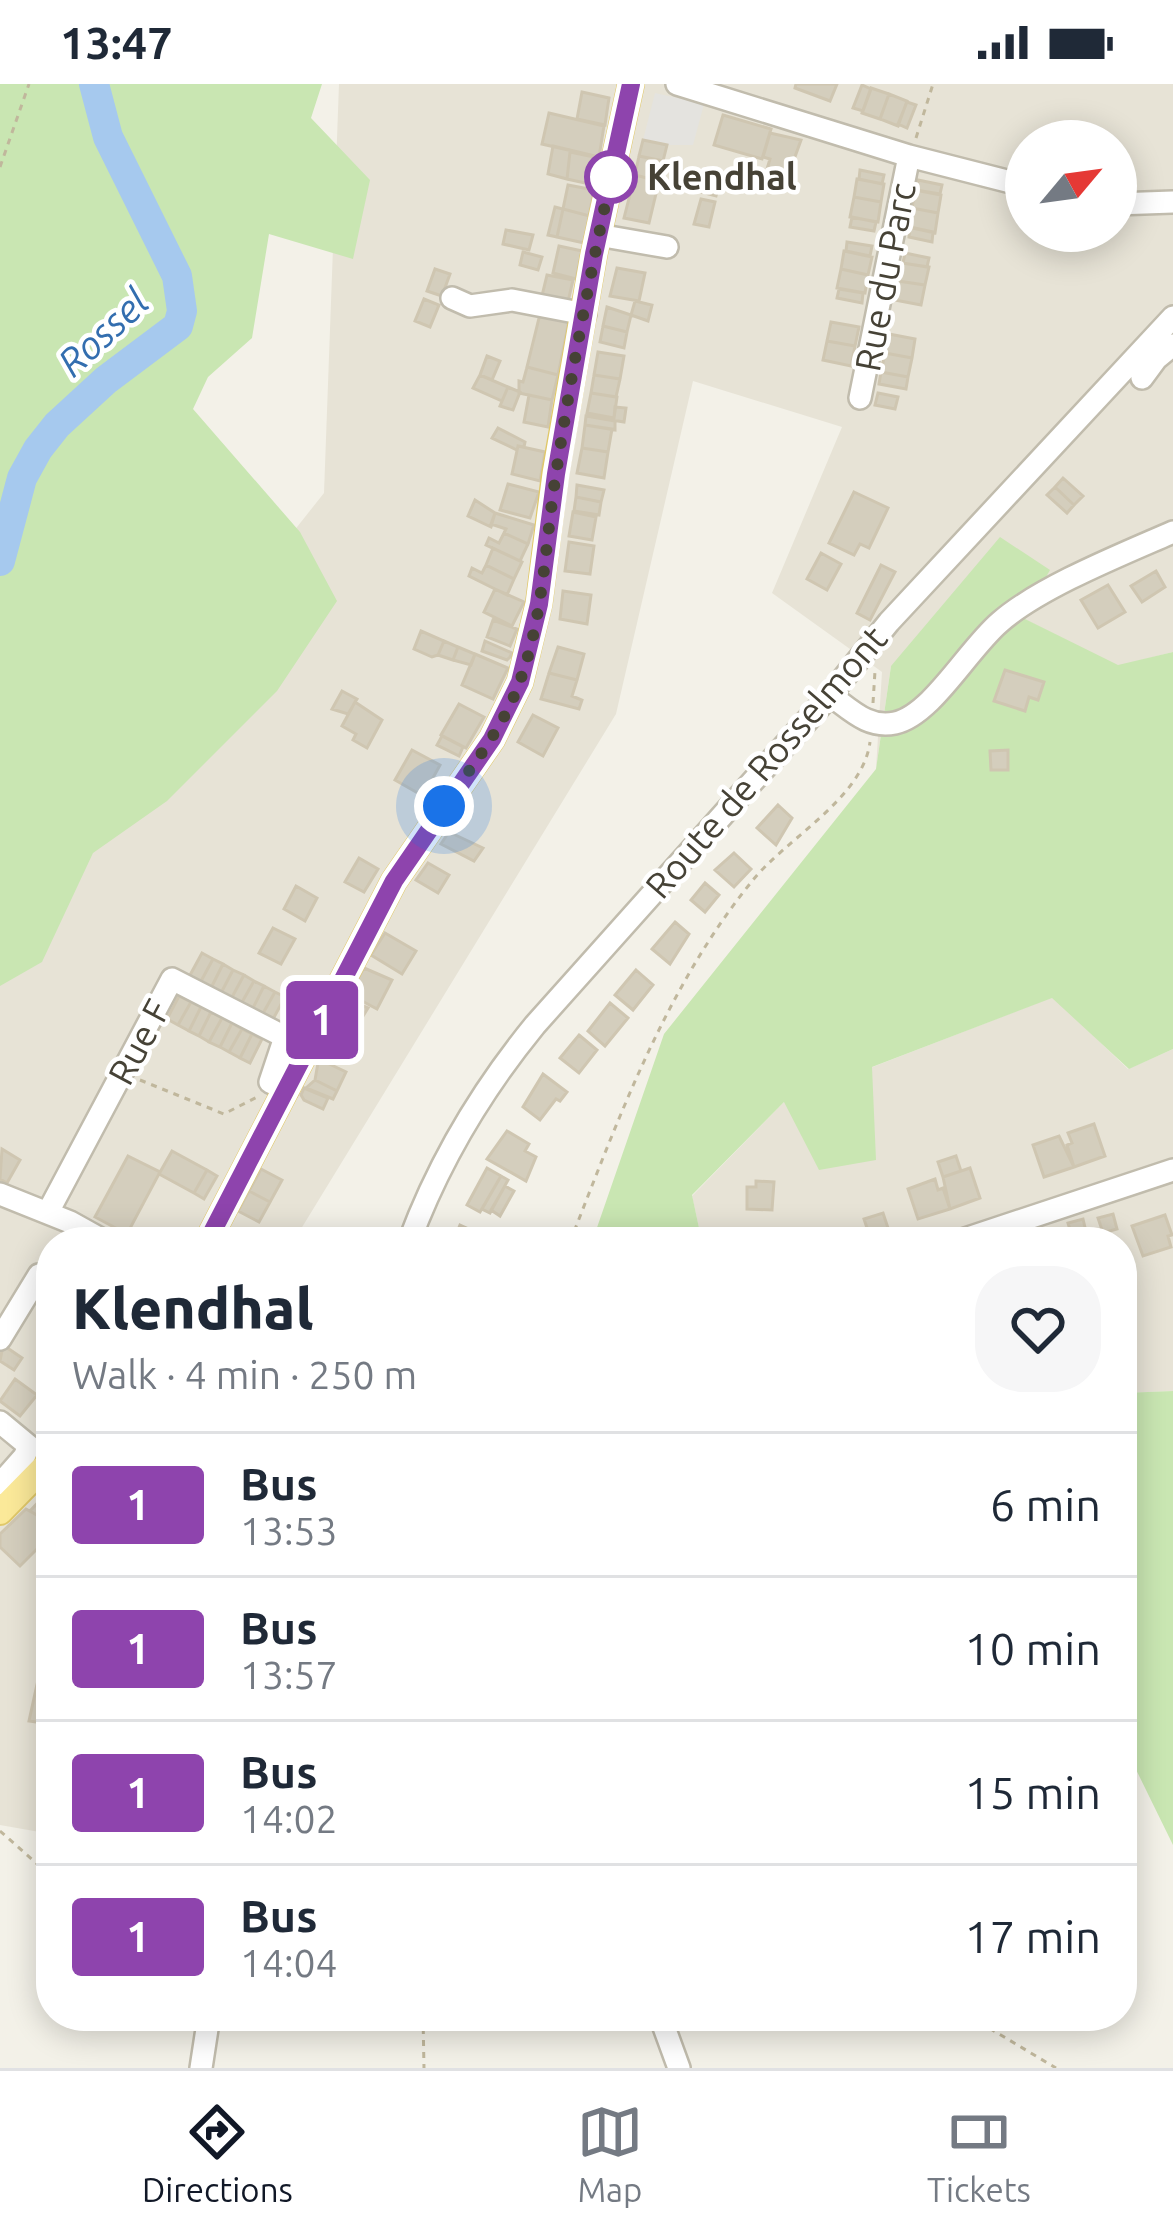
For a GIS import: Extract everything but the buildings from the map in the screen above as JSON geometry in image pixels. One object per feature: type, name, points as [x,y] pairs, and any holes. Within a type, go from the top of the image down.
[{"type":"main road","points":[[214,1227],[278,1086],[394,881],[492,739],[520,682],[539,604],[556,474],[598,235],[631,84]]},
{"type":"main road","points":[[2,1498],[36,1472]]},
{"type":"street","points":[[676,84],[1005,181]]},
{"type":"street","name":"Rue du Parc","points":[[860,398],[909,156]]},
{"type":"street","points":[[1137,203],[1173,202]]},
{"type":"street","points":[[598,235],[667,247]]},
{"type":"street","points":[[452,298],[470,306],[512,300],[585,314]]},
{"type":"street","name":"Route de Rosselmont","points":[[414,1227],[489,1082],[550,1008],[900,610],[1173,317]]},
{"type":"street","points":[[1142,379],[1173,345]]},
{"type":"street","points":[[830,695],[872,724],[898,723],[930,704],[967,653],[1004,618],[1093,568],[1173,532]]},
{"type":"street","name":"Rue F","points":[[48,1212],[172,979],[285,1037],[278,1086]]},
{"type":"street","points":[[1001,1227],[1173,1170]]},
{"type":"street","points":[[0,1194],[77,1227]]},
{"type":"street","points":[[0,1339],[36,1280]]},
{"type":"street","points":[[0,1423],[29,1447],[2,1498]]},
{"type":"street","points":[[201,2068],[207,2031]]},
{"type":"street","points":[[665,2031],[679,2068]]},
{"type":"path","points":[[0,167],[29,84]]},
{"type":"path","points":[[909,156],[933,84]]},
{"type":"path","points":[[576,1227],[628,1095],[707,942],[755,876],[867,765],[875,670]]},
{"type":"path","points":[[123,1072],[224,1114],[278,1086]]},
{"type":"path","points":[[0,1831],[36,1863]]},
{"type":"path","points":[[423,2031],[424,2068]]},
{"type":"path","points":[[994,2031],[1056,2068]]},
{"type":"shaded area","points":[[339,84],[1173,84],[1173,652],[1118,666],[1022,618],[891,666],[876,769],[882,672],[772,593],[842,427],[693,381],[616,714],[302,1227],[36,1227],[36,1831],[0,1825],[0,902],[324,493]]},
{"type":"shaded area","points":[[655,93],[704,104],[693,145],[643,140]]},
{"type":"shaded area","points":[[1053,997],[1128,1069],[1173,1049],[1173,1391],[1137,1392],[1137,1227],[699,1227],[692,1196],[785,1101]]},
{"type":"green space","points":[[0,84],[322,84],[311,118],[370,180],[353,259],[269,234],[252,338],[208,377],[193,409],[300,532],[337,601],[277,691],[167,801],[93,853],[42,962],[0,986]]},
{"type":"green space","points":[[1000,537],[1050,570],[1023,618],[1118,665],[1173,652],[1173,1049],[1129,1069],[1052,998],[872,1067],[876,1160],[819,1170],[784,1102],[692,1195],[699,1227],[597,1227],[664,1034],[876,769],[891,666]]},
{"type":"green space","points":[[1173,1391],[1173,1845],[1137,1772],[1137,1392]]},
{"type":"waterway","name":"Rossel","points":[[0,561],[22,478],[38,449],[106,380],[178,326],[182,311],[177,276],[108,137],[94,84]]},
{"type":"bus line","name":"1","points":[[215,1227],[394,881],[492,739],[520,682],[539,604],[594,254],[631,84]]},
{"type":"place","name":"Klendhal","points":[[611,177]]},
{"type":"route","points":[[444,806],[492,739],[529,654],[556,474],[611,177]]}]
